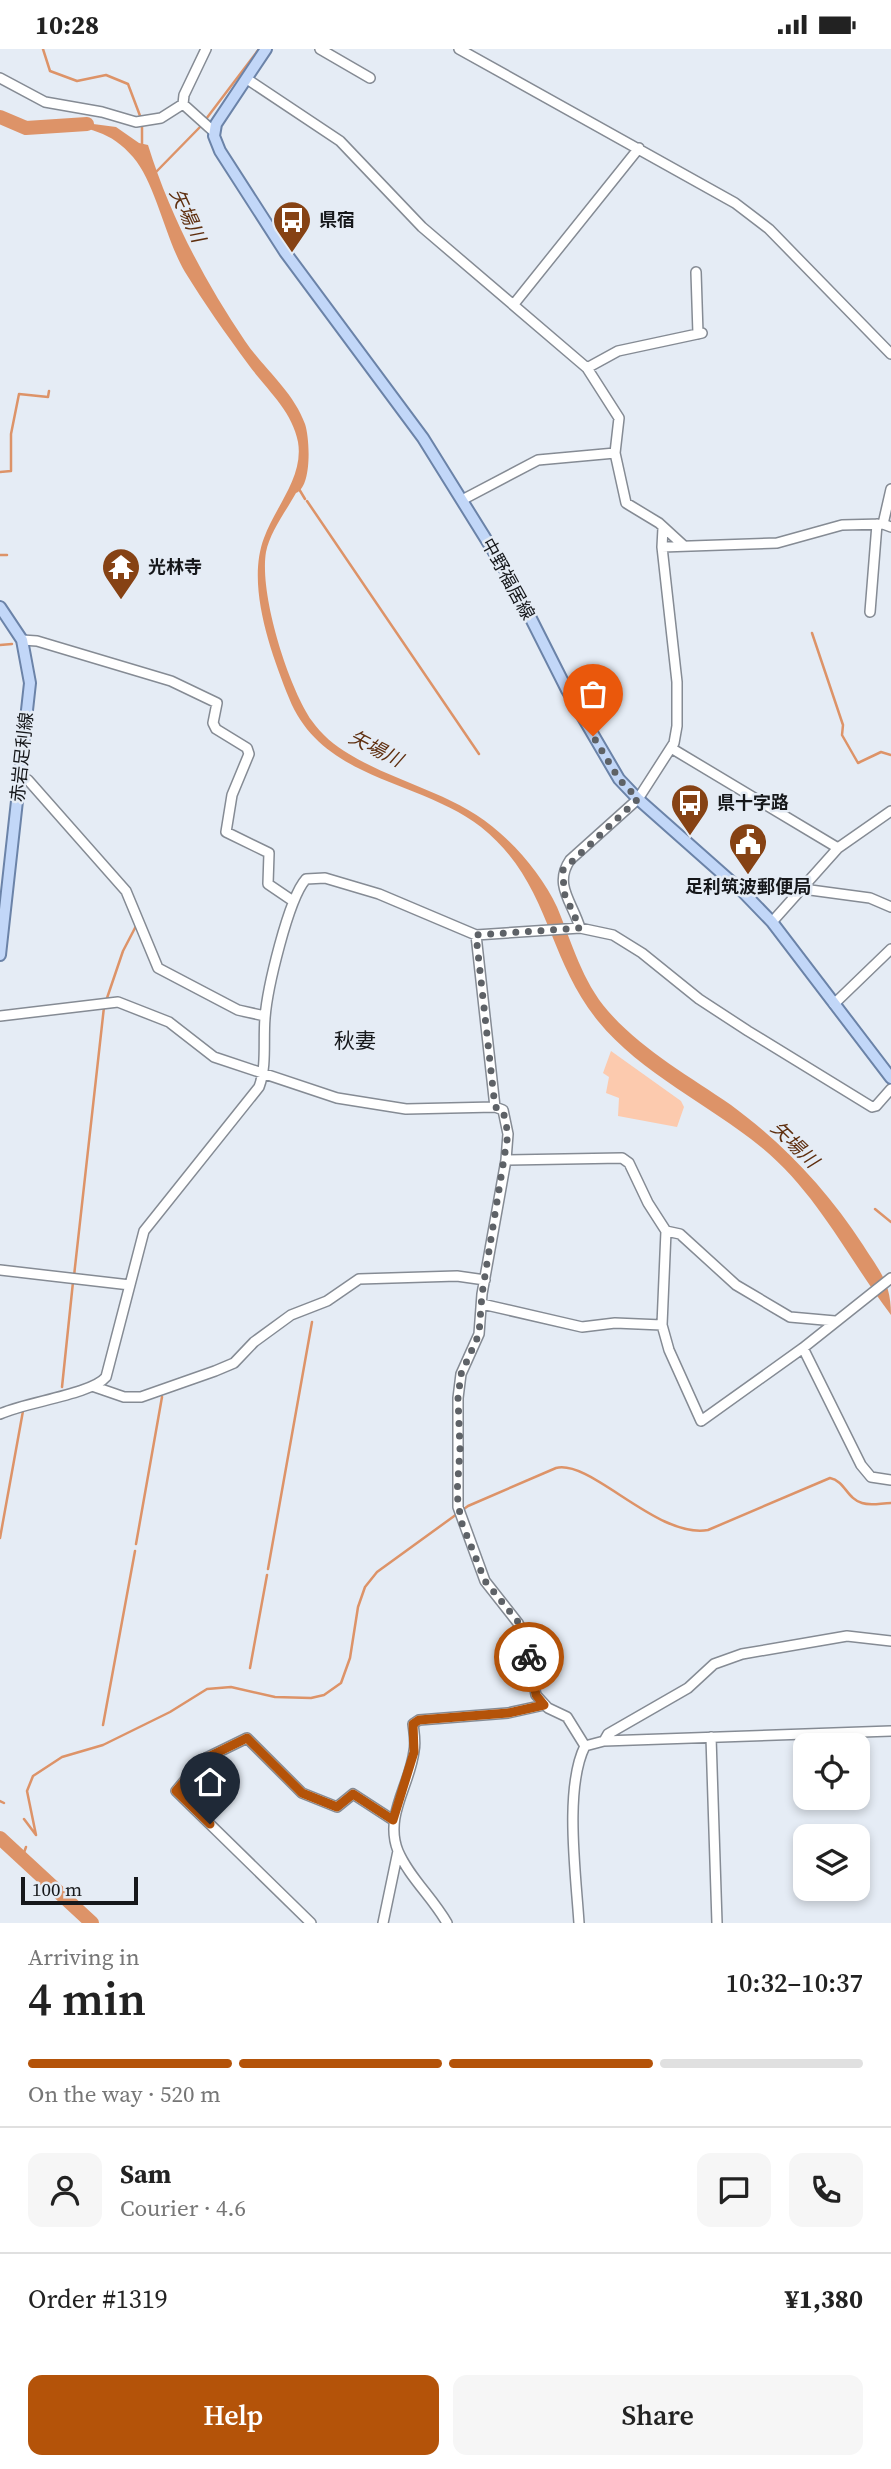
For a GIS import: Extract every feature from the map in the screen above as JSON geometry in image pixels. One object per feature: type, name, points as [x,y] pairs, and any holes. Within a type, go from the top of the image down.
[{"type":"main road","points":[[213,131],[266,49]]},
{"type":"main road","name":"中野福居線","points":[[213,131],[220,151],[285,252],[423,438],[462,500],[512,581],[566,690],[606,759],[638,799],[743,892],[772,922],[891,1078]]},
{"type":"main road","name":"赤岩足利線","points":[[0,607],[22,640],[30,683],[0,955]]},
{"type":"street","points":[[320,49],[370,78]]},
{"type":"street","points":[[459,49],[735,203],[769,229],[891,354]]},
{"type":"street","points":[[183,104],[184,95],[203,50]]},
{"type":"street","points":[[0,78],[45,102],[102,112],[136,122],[161,118],[183,104]]},
{"type":"street","points":[[247,79],[340,141],[422,227],[587,368],[619,418],[615,453],[626,503],[683,545]]},
{"type":"street","points":[[183,104],[213,131]]},
{"type":"street","points":[[514,304],[639,148]]},
{"type":"street","points":[[587,368],[618,351],[700,333],[696,272]]},
{"type":"street","points":[[462,500],[538,460],[615,453]]},
{"type":"street","points":[[870,612],[891,489]]},
{"type":"street","points":[[662,547],[777,543],[842,525],[883,525]]},
{"type":"street","points":[[580,928],[564,893],[563,870],[638,799],[670,748],[677,726],[677,682],[662,547],[663,528]]},
{"type":"street","points":[[22,640],[37,641],[171,681],[217,703],[213,723],[216,729],[247,748],[249,754],[232,795],[225,823],[226,832],[269,853],[268,884],[293,901]]},
{"type":"street","points":[[670,748],[838,848]]},
{"type":"street","points":[[21,777],[28,780],[127,891],[158,968],[238,1010],[265,1016]]},
{"type":"street","points":[[772,922],[838,848],[891,811]]},
{"type":"street","points":[[0,1414],[39,1399],[95,1387],[106,1377],[149,1222],[237,1118],[254,1095],[263,1075],[265,1016],[293,901],[306,879],[326,879],[379,894],[476,935],[569,928],[603,931],[623,940],[709,1005],[872,1107],[876,1107],[891,1089]]},
{"type":"street","points":[[803,889],[870,898],[891,907]]},
{"type":"street","points":[[476,935],[495,1107]]},
{"type":"street","points":[[834,1004],[891,949]]},
{"type":"street","points":[[0,1016],[118,1002],[170,1022],[214,1057],[337,1098],[375,1107],[495,1107],[503,1110],[506,1116],[506,1160],[485,1280],[479,1334],[461,1374],[458,1398],[458,1507],[485,1581],[519,1623],[525,1636],[536,1695],[544,1705],[567,1717],[585,1745]]},
{"type":"street","points":[[506,1160],[625,1159],[666,1231],[662,1325],[669,1350],[701,1421],[803,1348],[890,1279]]},
{"type":"street","points":[[666,1231],[680,1234],[736,1285],[790,1317],[835,1321]]},
{"type":"street","points":[[0,1270],[130,1285]]},
{"type":"street","points":[[95,1387],[124,1397],[141,1397],[215,1371],[234,1363],[254,1342],[291,1315],[327,1301],[359,1279],[457,1276],[485,1280]]},
{"type":"street","points":[[482,1304],[573,1325],[662,1325]]},
{"type":"street","points":[[803,1348],[861,1465],[871,1477],[891,1480]]},
{"type":"street","points":[[604,1741],[608,1734],[688,1688],[715,1664],[741,1654],[847,1636],[891,1641]]},
{"type":"street","points":[[383,1923],[398,1851],[393,1820],[410,1772],[414,1752],[413,1724],[419,1720],[508,1713],[544,1705]]},
{"type":"street","points":[[585,1745],[604,1741],[891,1731]]},
{"type":"street","points":[[711,1737],[717,1923]]},
{"type":"street","points":[[311,1923],[176,1791],[202,1760],[247,1738],[302,1793],[337,1807],[353,1794],[393,1820]]},
{"type":"street","points":[[579,1923],[574,1819],[578,1763],[585,1745]]},
{"type":"street","points":[[398,1851],[447,1923]]},
{"type":"shaded area","points":[[78,122],[116,127],[139,143],[148,145],[167,197],[202,271],[245,341],[286,391],[305,424],[309,451],[305,482],[271,537],[266,552],[265,570],[277,639],[294,686],[312,721],[344,751],[465,808],[483,819],[516,849],[552,897],[584,974],[608,1011],[651,1050],[750,1120],[803,1169],[835,1205],[879,1270],[887,1285],[891,1315],[816,1206],[781,1165],[741,1131],[634,1057],[598,1021],[567,971],[535,896],[504,849],[481,827],[456,811],[348,763],[324,746],[304,725],[289,698],[268,640],[259,597],[258,577],[264,538],[297,467],[299,455],[295,430],[278,400],[207,307],[185,272],[141,168],[125,148],[107,136],[89,129],[56,123]]},
{"type":"shaded area","points":[[611,1051],[681,1101],[684,1107],[677,1127],[618,1116],[619,1098],[606,1093],[609,1077],[603,1073]]},
{"type":"waterway","points":[[43,49],[50,71],[77,81],[106,75],[128,84],[142,121],[142,144]]},
{"type":"waterway","points":[[156,172],[200,127],[259,49]]},
{"type":"waterway","name":"矢場川","points":[[0,117],[26,128],[87,124]]},
{"type":"waterway","points":[[0,472],[11,471],[11,434],[19,394],[48,397],[49,391]]},
{"type":"waterway","points":[[299,489],[305,499]]},
{"type":"waterway","points":[[307,501],[479,754]]},
{"type":"waterway","points":[[0,555],[7,555]]},
{"type":"waterway","points":[[812,633],[843,725],[842,735],[858,763],[881,752],[891,755]]},
{"type":"waterway","points":[[0,645],[12,644]]},
{"type":"waterway","points":[[106,1001],[123,951],[136,926]]},
{"type":"waterway","points":[[74,1276],[104,1007]]},
{"type":"waterway","points":[[875,1209],[891,1222]]},
{"type":"waterway","points":[[62,1387],[73,1282]]},
{"type":"waterway","points":[[268,1569],[312,1322]]},
{"type":"waterway","points":[[136,1544],[162,1397]]},
{"type":"waterway","points":[[0,1538],[23,1411]]},
{"type":"waterway","points":[[36,1835],[27,1791],[33,1776],[62,1757],[103,1745],[170,1712],[207,1689],[231,1687],[275,1697],[311,1698],[324,1695],[341,1683],[350,1658],[358,1607],[365,1587],[377,1572],[468,1506],[556,1468],[570,1468],[587,1475],[647,1512],[688,1530],[708,1530],[830,1478],[857,1501],[872,1504],[891,1503]]},
{"type":"waterway","points":[[103,1725],[135,1551]]},
{"type":"waterway","points":[[250,1668],[267,1575]]},
{"type":"waterway","points":[[0,1801],[4,1803]]},
{"type":"waterway","points":[[24,1819],[36,1835]]},
{"type":"waterway","points":[[0,1838],[92,1923]]},
{"type":"waterway","points":[[22,1858],[26,1847]]},
{"type":"way so far","points":[[529,1657],[519,1623],[493,1595],[485,1581],[461,1521],[457,1494],[460,1449],[457,1406],[461,1374],[479,1334],[482,1294],[489,1265],[508,1134],[506,1116],[503,1110],[495,1107],[488,1020],[476,935],[580,928],[575,911],[564,893],[561,877],[563,870],[570,860],[638,799],[619,779],[593,736]]},
{"type":"place","name":"県宿","points":[[292,254]]},
{"type":"place","name":"光林寺","points":[[121,601]]},
{"type":"place","name":"県十字路","points":[[690,837]]},
{"type":"place","name":"足利筑波郵便局","points":[[748,876]]},
{"type":"district","name":"秋妻","points":[[355,1041]]},
{"type":"route","points":[[210,1824],[176,1791],[202,1760],[247,1738],[302,1793],[337,1807],[353,1794],[393,1820],[410,1772],[415,1740],[413,1724],[419,1720],[508,1713],[544,1705],[536,1695],[529,1657]]}]
